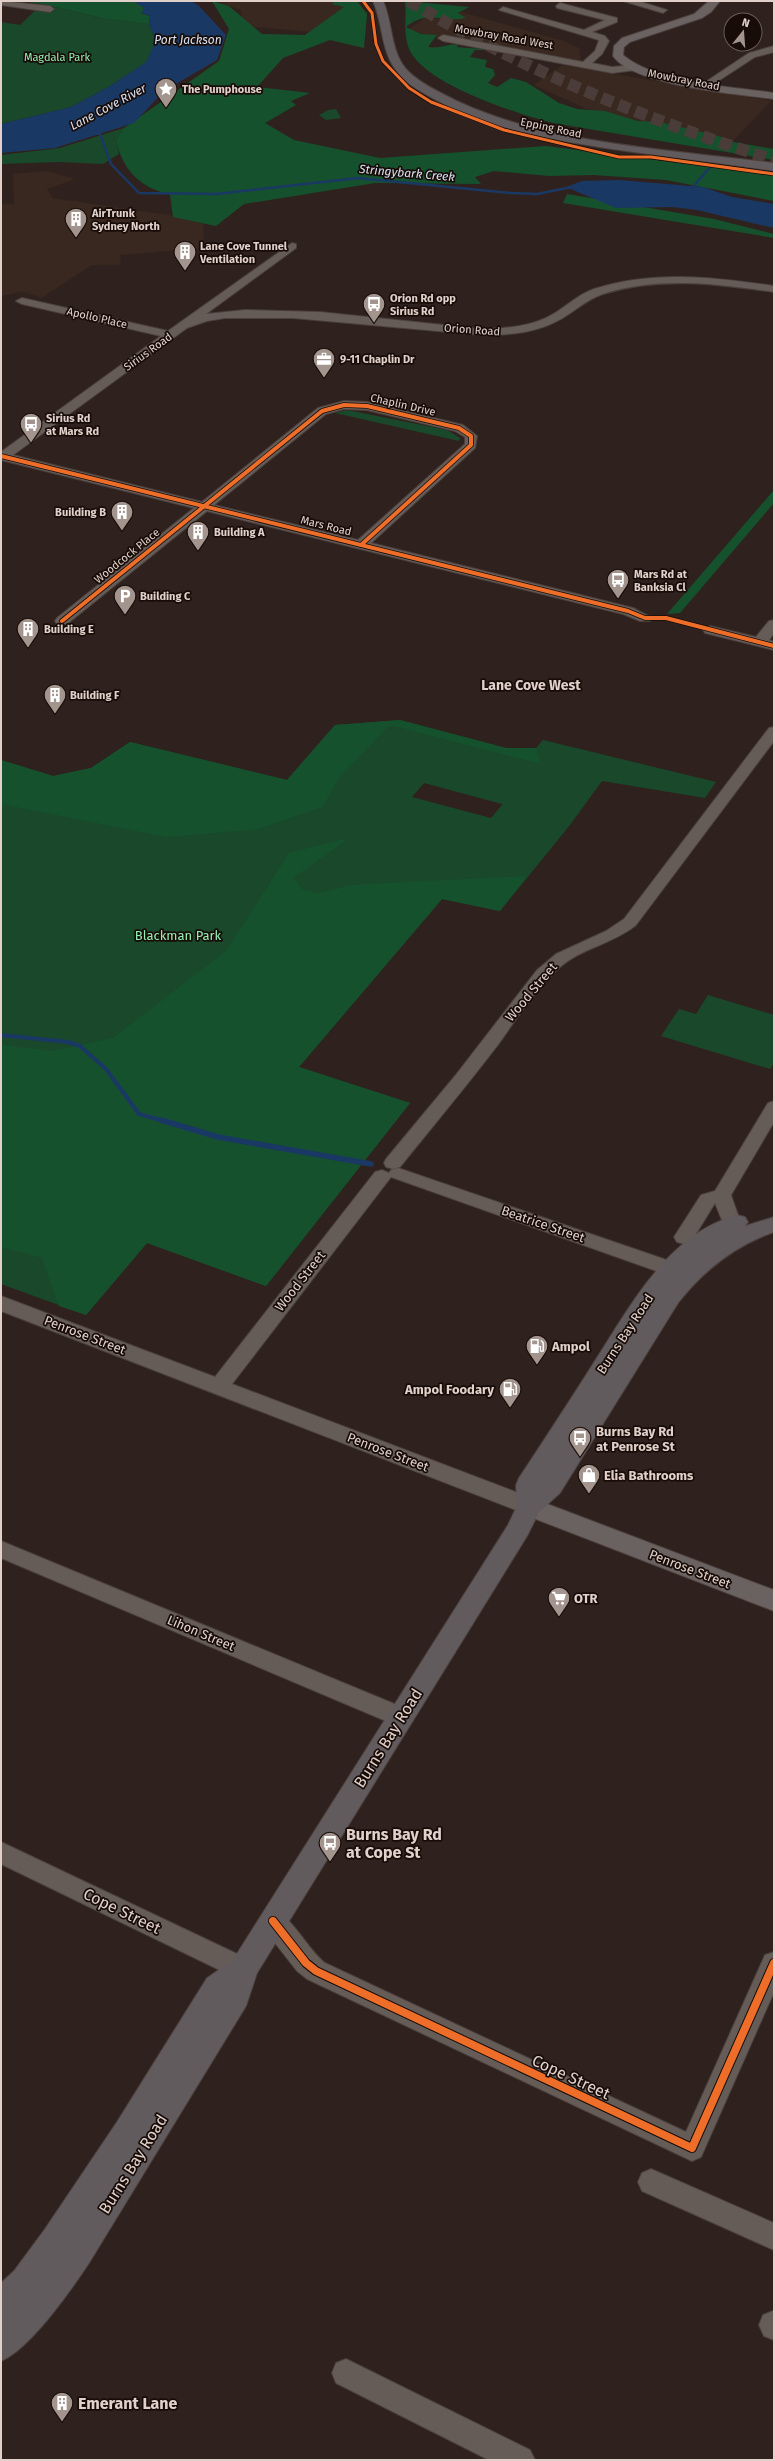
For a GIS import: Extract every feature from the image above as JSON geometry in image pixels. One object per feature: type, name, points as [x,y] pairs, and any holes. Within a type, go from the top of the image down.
[{"type":"main road","name":"Epping Road","points":[[378,1],[387,5]]},
{"type":"main road","points":[[629,66],[618,53],[619,46],[626,40],[698,16],[712,2]]},
{"type":"main road","name":"Epping Road","points":[[387,5],[388,50],[402,72],[414,82],[455,105],[483,117],[620,153],[633,153],[636,146]]},
{"type":"main road","name":"Epping Road","points":[[387,5],[403,57],[417,73],[448,94],[495,114],[528,123],[636,146],[774,167]]},
{"type":"main road","name":"Mowbray Road","points":[[629,66],[657,76],[774,96]]},
{"type":"main road","name":"Epping Road","points":[[636,146],[774,163]]},
{"type":"main road","name":"Burns Bay Road","points":[[1,2345],[51,2291],[78,2252],[236,1997],[243,1969],[518,1530],[529,1506],[551,1486],[670,1297],[678,1271],[718,1249],[737,1230],[774,1210]]},
{"type":"main road","name":"Burns Bay Road","points":[[737,1230],[774,1224]]},
{"type":"main road","name":"Penrose Street","points":[[529,1506],[774,1601]]},
{"type":"main road","name":"Burns Bay Road","points":[[1,2306],[25,2282],[56,2240],[128,2132],[217,1987],[243,1969]]},
{"type":"street","points":[[530,18],[572,1]]},
{"type":"street","points":[[626,1],[663,10]]},
{"type":"street","points":[[1,2],[50,9]]},
{"type":"street","points":[[554,8],[614,20],[588,31]]},
{"type":"street","points":[[503,10],[602,38],[604,41],[599,52],[586,64]]},
{"type":"street","name":"Mowbray Road West","points":[[443,38],[612,70],[629,66]]},
{"type":"street","points":[[706,85],[752,55],[774,49]]},
{"type":"street","name":"Sirius Road","points":[[2,456],[186,325],[292,246]]},
{"type":"street","name":"Orion Road","points":[[186,325],[199,319],[213,316],[295,314],[335,316],[482,332],[505,332],[546,323],[594,293],[638,282],[696,280],[774,290]]},
{"type":"street","name":"Apollo Place","points":[[22,301],[172,335]]},
{"type":"street","name":"Chaplin Drive","points":[[205,506],[322,411],[344,405],[368,406],[459,428],[471,436],[471,445],[361,545]]},
{"type":"street","name":"Mars Road","points":[[2,456],[628,611],[645,618]]},
{"type":"street","name":"Woodcock Place","points":[[62,622],[205,506]]},
{"type":"street","points":[[760,642],[774,624]]},
{"type":"street","points":[[710,630],[774,646]]},
{"type":"street","name":"Wood Street","points":[[219,1387],[391,1171],[538,980],[554,963],[564,956],[609,938],[630,922],[774,731]]},
{"type":"street","points":[[684,1237],[708,1199],[722,1195],[771,1118]]},
{"type":"street","name":"Beatrice Street","points":[[391,1171],[678,1271]]},
{"type":"street","points":[[722,1195],[737,1230]]},
{"type":"street","name":"Penrose Street","points":[[1,1303],[529,1506]]},
{"type":"street","name":"Lihon Street","points":[[1,1549],[401,1718]]},
{"type":"street","name":"Cope Street","points":[[1,1852],[243,1969]]},
{"type":"street","name":"Cope Street","points":[[274,1921],[306,1963],[316,1971],[692,2148],[774,1964]]},
{"type":"street","points":[[651,2182],[774,2237]]},
{"type":"street","points":[[346,2373],[520,2460]]},
{"type":"shaded area","points":[[215,1],[341,1],[347,7],[312,32],[255,27],[242,20],[241,10]]},
{"type":"shaded area","points":[[461,12],[564,41],[579,48],[581,61],[406,31],[425,18],[451,19]]},
{"type":"shaded area","points":[[562,65],[771,101],[732,142],[587,109],[534,85]]},
{"type":"shaded area","points":[[48,171],[75,179],[47,189],[52,198],[203,220],[204,248],[120,255],[121,265],[92,265],[41,298],[33,294],[21,292],[1,296],[1,204],[14,204],[13,174]]},
{"type":"green space","points":[[20,1],[135,1],[143,7],[144,11],[141,13],[150,16],[149,24],[106,19],[42,4]]},
{"type":"green space","points":[[212,1],[229,6],[262,34],[305,35],[344,7],[332,4],[335,1],[357,1],[367,14],[364,48],[330,40],[283,58],[257,87],[310,93],[291,101],[296,105],[265,123],[294,140],[380,158],[546,146],[774,175],[774,201],[666,180],[594,175],[550,176],[494,171],[475,177],[481,184],[375,183],[244,204],[216,226],[173,217],[170,195],[159,192],[134,176],[123,161],[116,140],[124,128],[219,61],[229,29]]},
{"type":"green space","points":[[405,1],[469,7],[458,13],[466,18],[421,19],[406,27],[421,34],[437,35],[428,47],[460,44],[456,47],[494,50],[475,50],[470,57],[487,60],[485,67],[493,69],[495,75],[488,83],[497,87],[511,78],[526,82],[559,103],[577,109],[605,111],[638,121],[660,122],[722,137],[727,141],[774,149],[774,160],[553,123],[517,112],[472,95],[449,84],[430,72],[416,60],[408,46],[405,29]]},
{"type":"green space","name":"Magdala Park","points":[[42,4],[106,19],[149,24],[156,41],[147,62],[110,86],[71,107],[1,124],[1,22],[20,25]]},
{"type":"green space","points":[[336,109],[341,118],[326,120],[319,115],[328,110]]},
{"type":"green space","points":[[124,128],[116,140],[119,154],[103,164],[59,162],[1,164],[1,155],[60,148]]},
{"type":"green space","points":[[567,194],[714,219],[774,234],[774,238],[563,203]]},
{"type":"green space","points":[[347,410],[447,430],[460,438],[459,441],[335,413]]},
{"type":"green space","points":[[774,490],[774,503],[680,613],[667,614]]},
{"type":"green space","name":"Blackman Park","points":[[400,720],[506,748],[536,748],[543,740],[716,782],[705,798],[602,781],[570,825],[500,911],[442,899],[299,1067],[410,1103],[266,1286],[147,1243],[86,1315],[1,1284],[1,760],[53,776],[91,768],[130,742],[287,780],[335,725]],"holes":[[[424,783],[502,804],[491,818],[412,797]]]},
{"type":"green space","points":[[400,720],[506,748],[536,748],[541,764],[390,725],[339,777],[323,807],[258,829],[166,837],[1,804],[1,760],[53,776],[91,768],[130,742],[287,780],[335,725]]},
{"type":"green space","points":[[349,838],[293,878],[303,890],[318,893],[352,885],[527,876],[500,911],[442,899],[299,1067],[410,1103],[266,1286],[147,1243],[86,1315],[59,1306],[42,1258],[1,1247],[1,1045],[53,1051],[113,1038],[227,950],[289,853]]},
{"type":"green space","points":[[708,995],[774,1015],[774,1063],[770,1069],[661,1036],[679,1009],[696,1014]]},
{"type":"water","name":"Port Jackson","points":[[191,1],[199,6],[226,35],[217,60],[164,91],[134,123],[55,148],[1,153],[1,124],[71,107],[110,86],[146,62],[156,41],[149,24],[150,16],[140,12],[144,11],[143,7],[134,2]]},
{"type":"water","points":[[619,180],[703,187],[732,197],[774,204],[774,228],[697,210],[672,207],[616,208],[566,187],[582,181]]},
{"type":"waterway","name":"Stringybark Creek","points":[[95,133],[100,134],[111,164],[139,193],[217,194],[358,178],[511,193],[537,194],[572,187]]},
{"type":"waterway","points":[[693,187],[711,166]]},
{"type":"waterway","points":[[1,1035],[68,1042],[80,1046],[106,1069],[139,1114],[164,1121]]},
{"type":"waterway","points":[[161,1120],[218,1137],[371,1164]]},
{"type":"tunnel","points":[[409,1],[497,50],[541,71],[679,128],[774,160]]},
{"type":"cycle path","points":[[363,1],[372,13],[376,44],[383,61],[409,88],[431,102],[504,130],[619,157],[651,157],[774,174]]},
{"type":"cycle path","points":[[62,621],[322,411],[344,405],[367,406],[459,428],[471,436],[471,445],[361,545]]},
{"type":"cycle path","points":[[1,456],[628,611],[645,618],[666,618],[774,646]]},
{"type":"cycle path","points":[[273,1921],[306,1963],[316,1971],[692,2148],[774,1963]]},
{"type":"place","name":"The Pumphouse","points":[[166,108]]},
{"type":"place","name":"AirTrunk Sydney North","points":[[76,238]]},
{"type":"place","name":"Lane Cove Tunnel Ventilation","points":[[185,272]]},
{"type":"place","name":"Orion Rd opp Sirius Rd","points":[[374,324]]},
{"type":"place","name":"9-11 Chaplin Dr","points":[[324,378]]},
{"type":"place","name":"Sirius Rd at Mars Rd","points":[[31,444]]},
{"type":"place","name":"Building B","points":[[122,532]]},
{"type":"place","name":"Building A","points":[[198,552]]},
{"type":"place","name":"Mars Rd at Banksia Cl","points":[[618,600]]},
{"type":"place","name":"Building C","points":[[125,616]]},
{"type":"place","name":"Building E","points":[[28,648]]},
{"type":"place","name":"Building F","points":[[55,714]]},
{"type":"place","name":"Ampol","points":[[537,1366]]},
{"type":"place","name":"Ampol Foodary","points":[[510,1408]]},
{"type":"place","name":"Burns Bay Rd at Penrose St","points":[[580,1458]]},
{"type":"place","name":"Elia Bathrooms","points":[[589,1494]]},
{"type":"place","name":"OTR","points":[[559,1618]]},
{"type":"place","name":"Burns Bay Rd at Cope St","points":[[330,1862]]},
{"type":"place","name":"Emerant Lane","points":[[62,2422]]},
{"type":"district","name":"Lane Cove West","points":[[531,685]]},
{"type":"water label","name":"Lane Cove River","points":[[108,107]]}]
